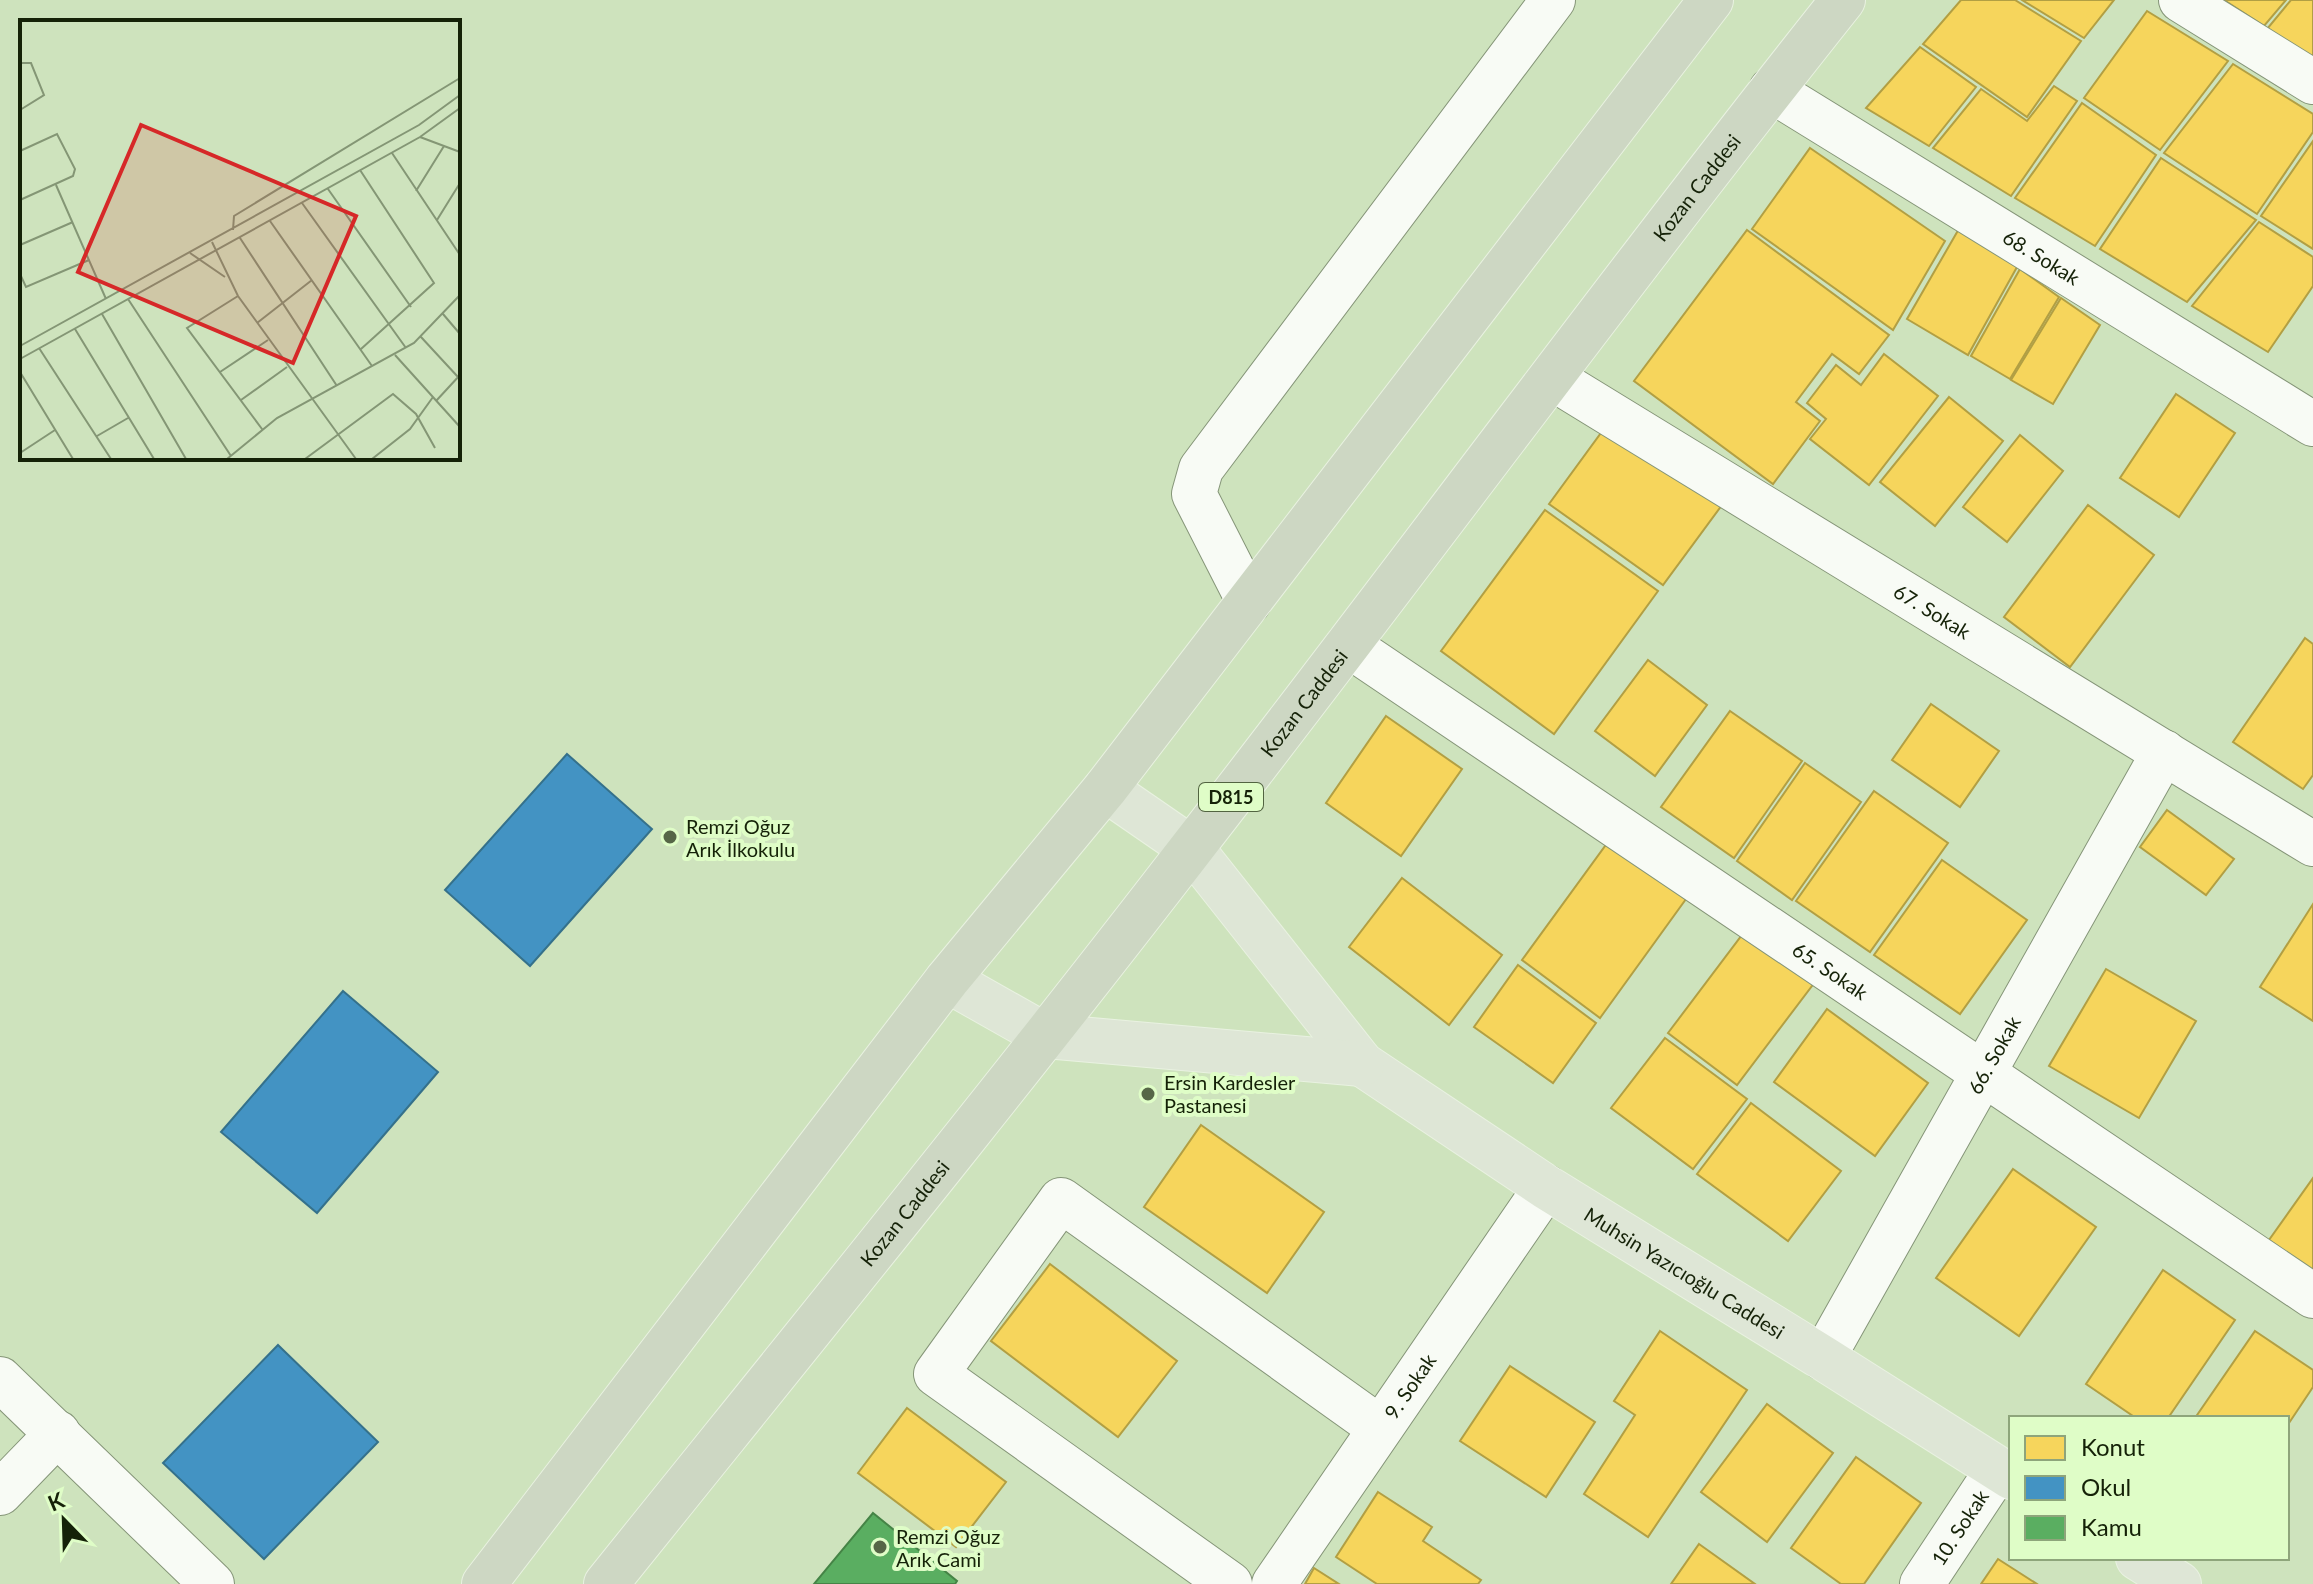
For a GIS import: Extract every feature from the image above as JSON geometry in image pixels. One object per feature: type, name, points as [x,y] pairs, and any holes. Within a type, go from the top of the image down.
[{"type":"highway","points":[[484,1584],[947,980],[1105,789],[1711,0]]},
{"type":"highway","name":"Kozan Caddesi","points":[[606,1584],[1046,1036],[1843,0]]},
{"type":"main road","points":[[1105,789],[1192,849],[1362,1064]]},
{"type":"main road","points":[[947,980],[1046,1036],[1362,1064]]},
{"type":"main road","name":"Muhsin Yazıcıoğlu Caddesi","points":[[1362,1064],[1546,1187],[2005,1473]]},
{"type":"main road","points":[[2141,1560],[2179,1584]]},
{"type":"street","points":[[1249,602],[1194,494],[1201,469],[1553,0]]},
{"type":"street","points":[[2181,0],[2313,82]]},
{"type":"street","name":"68. Sokak","points":[[1771,90],[2313,424]]},
{"type":"street","name":"67. Sokak","points":[[1552,378],[2313,844]]},
{"type":"street","name":"65. Sokak","points":[[1348,645],[2313,1296]]},
{"type":"street","name":"66. Sokak","points":[[1823,1358],[2164,752]]},
{"type":"street","name":"9. Sokak","points":[[1274,1584],[1546,1187]]},
{"type":"street","points":[[1230,1584],[936,1374],[1061,1200],[1380,1428]]},
{"type":"street","points":[[0,1379],[212,1584]]},
{"type":"street","points":[[0,1493],[58,1433]]},
{"type":"street","name":"10. Sokak","points":[[1922,1584],[2005,1473]]},
{"type":"building: Konut","points":[[1961,0],[2015,0],[2081,41],[2027,117],[1923,44]]},
{"type":"building: Konut","points":[[2022,0],[2114,0],[2084,38]]},
{"type":"building: Konut","points":[[2224,0],[2286,0],[2264,26]]},
{"type":"building: Konut","points":[[2291,0],[2313,0],[2313,58],[2267,29]]},
{"type":"building: Konut","points":[[2147,11],[2228,61],[2160,150],[2084,98]]},
{"type":"building: Konut","points":[[1920,47],[1976,87],[1929,146],[1866,108]]},
{"type":"building: Konut","points":[[2233,64],[2313,114],[2313,132],[2257,214],[2164,153]]},
{"type":"building: Konut","points":[[2054,86],[2077,101],[2011,196],[1933,148],[1981,89],[2027,121]]},
{"type":"building: Konut","points":[[2082,103],[2156,155],[2095,246],[2015,198]]},
{"type":"building: Konut","points":[[2313,141],[2313,249],[2261,216]]},
{"type":"building: Konut","points":[[1810,148],[1945,241],[1893,330],[1752,229]]},
{"type":"building: Konut","points":[[2161,158],[2256,220],[2187,302],[2100,249]]},
{"type":"building: Konut","points":[[2259,222],[2313,257],[2313,286],[2268,352],[2192,306]]},
{"type":"building: Konut","points":[[1960,227],[2017,267],[1968,355],[1907,319]]},
{"type":"building: Konut","points":[[1747,230],[1889,335],[1859,374],[1832,354],[1796,402],[1820,421],[1773,484],[1634,381]]},
{"type":"building: Konut","points":[[2020,269],[2059,297],[2010,379],[1971,356]]},
{"type":"building: Konut","points":[[2061,298],[2100,325],[2053,404],[2011,380]]},
{"type":"building: Konut","points":[[1884,354],[1938,396],[1869,485],[1810,439],[1826,419],[1807,403],[1836,365],[1861,385]]},
{"type":"building: Konut","points":[[2176,394],[2235,433],[2179,517],[2120,478]]},
{"type":"building: Konut","points":[[1949,397],[2003,441],[1935,526],[1880,482]]},
{"type":"building: Konut","points":[[1609,422],[1722,505],[1663,585],[1549,504]]},
{"type":"building: Konut","points":[[2020,435],[2063,471],[2007,542],[1963,507]]},
{"type":"building: Konut","points":[[2088,505],[2154,555],[2070,667],[2004,617]]},
{"type":"building: Konut","points":[[1545,510],[1658,591],[1554,734],[1441,651]]},
{"type":"building: Konut","points":[[2305,638],[2313,644],[2313,775],[2303,789],[2233,742]]},
{"type":"building: Konut","points":[[1648,660],[1707,705],[1655,776],[1595,731]]},
{"type":"building: Konut","points":[[1931,704],[1999,751],[1960,807],[1892,760]]},
{"type":"building: Konut","points":[[1730,711],[1802,761],[1734,858],[1661,807]]},
{"type":"building: Konut","points":[[1386,716],[1462,769],[1401,856],[1326,803]]},
{"type":"building: Konut","points":[[1805,763],[1861,802],[1792,900],[1737,861]]},
{"type":"building: Konut","points":[[1874,791],[1948,843],[1870,952],[1796,901]]},
{"type":"building: Konut","points":[[2167,810],[2234,859],[2206,895],[2140,847]]},
{"type":"building: Konut","points":[[1608,842],[1686,899],[1600,1018],[1522,960]]},
{"type":"building: Konut","points":[[1942,860],[2027,920],[1960,1014],[1874,955]]},
{"type":"building: Konut","points":[[1402,878],[1502,955],[1449,1025],[1349,947]]},
{"type":"building: Konut","points":[[2313,904],[2313,1021],[2260,987]]},
{"type":"building: Konut","points":[[1748,927],[1818,978],[1737,1085],[1668,1033]]},
{"type":"building: Konut","points":[[1518,965],[1596,1023],[1553,1083],[1474,1027]]},
{"type":"building: Konut","points":[[2106,969],[2196,1021],[2139,1118],[2049,1066]]},
{"type":"building: Konut","points":[[1827,1009],[1928,1083],[1875,1156],[1774,1082]]},
{"type":"building: Konut","points":[[1665,1038],[1747,1099],[1693,1169],[1611,1108]]},
{"type":"building: Konut","points":[[1751,1103],[1841,1171],[1788,1241],[1697,1174]]},
{"type":"building: Konut","points":[[1201,1125],[1324,1212],[1267,1293],[1144,1207]]},
{"type":"building: Konut","points":[[2013,1169],[2096,1227],[2019,1336],[1936,1278]]},
{"type":"building: Konut","points":[[2313,1178],[2313,1271],[2269,1240]]},
{"type":"building: Konut","points":[[1050,1264],[1177,1361],[1118,1437],[991,1341]]},
{"type":"building: Konut","points":[[2163,1270],[2235,1320],[2169,1416],[2133,1416],[2086,1384]]},
{"type":"building: Konut","points":[[1660,1331],[1747,1390],[1648,1537],[1584,1494],[1635,1415],[1614,1401]]},
{"type":"building: Konut","points":[[2255,1331],[2313,1370],[2313,1387],[2289,1423],[2289,1416],[2196,1416]]},
{"type":"building: Konut","points":[[1510,1366],[1595,1422],[1546,1497],[1460,1441]]},
{"type":"building: Konut","points":[[1767,1404],[1833,1453],[1767,1542],[1701,1492]]},
{"type":"building: Konut","points":[[907,1408],[1006,1482],[956,1547],[858,1473]]},
{"type":"building: Konut","points":[[1856,1457],[1921,1503],[1864,1584],[1841,1584],[1791,1548]]},
{"type":"building: Konut","points":[[1378,1492],[1432,1527],[1423,1541],[1481,1580],[1478,1584],[1377,1584],[1336,1557]]},
{"type":"building: Konut","points":[[1699,1544],[1755,1584],[1671,1584]]},
{"type":"building: Konut","points":[[1998,1559],[2037,1584],[1981,1584]]},
{"type":"building: Konut","points":[[1314,1568],[1339,1584],[1305,1584]]},
{"type":"building: Okul","points":[[567,754],[652,829],[530,966],[445,890]]},
{"type":"building: Okul","points":[[343,991],[438,1072],[317,1213],[221,1132]]},
{"type":"building: Okul","points":[[278,1345],[378,1442],[264,1559],[163,1463]]},
{"type":"building: Kamu","name":"Remzi Oğuz Arık Cami","points":[[873,1513],[957,1581],[955,1584],[814,1584]]},
{"type":"place","name":"Remzi Oğuz Arık İlkokulu","points":[[670,837]]},
{"type":"place","name":"Ersin Kardesler Pastanesi","points":[[1148,1094]]},
{"type":"place","name":"Remzi Oğuz Arık Cami","points":[[880,1547]]}]
